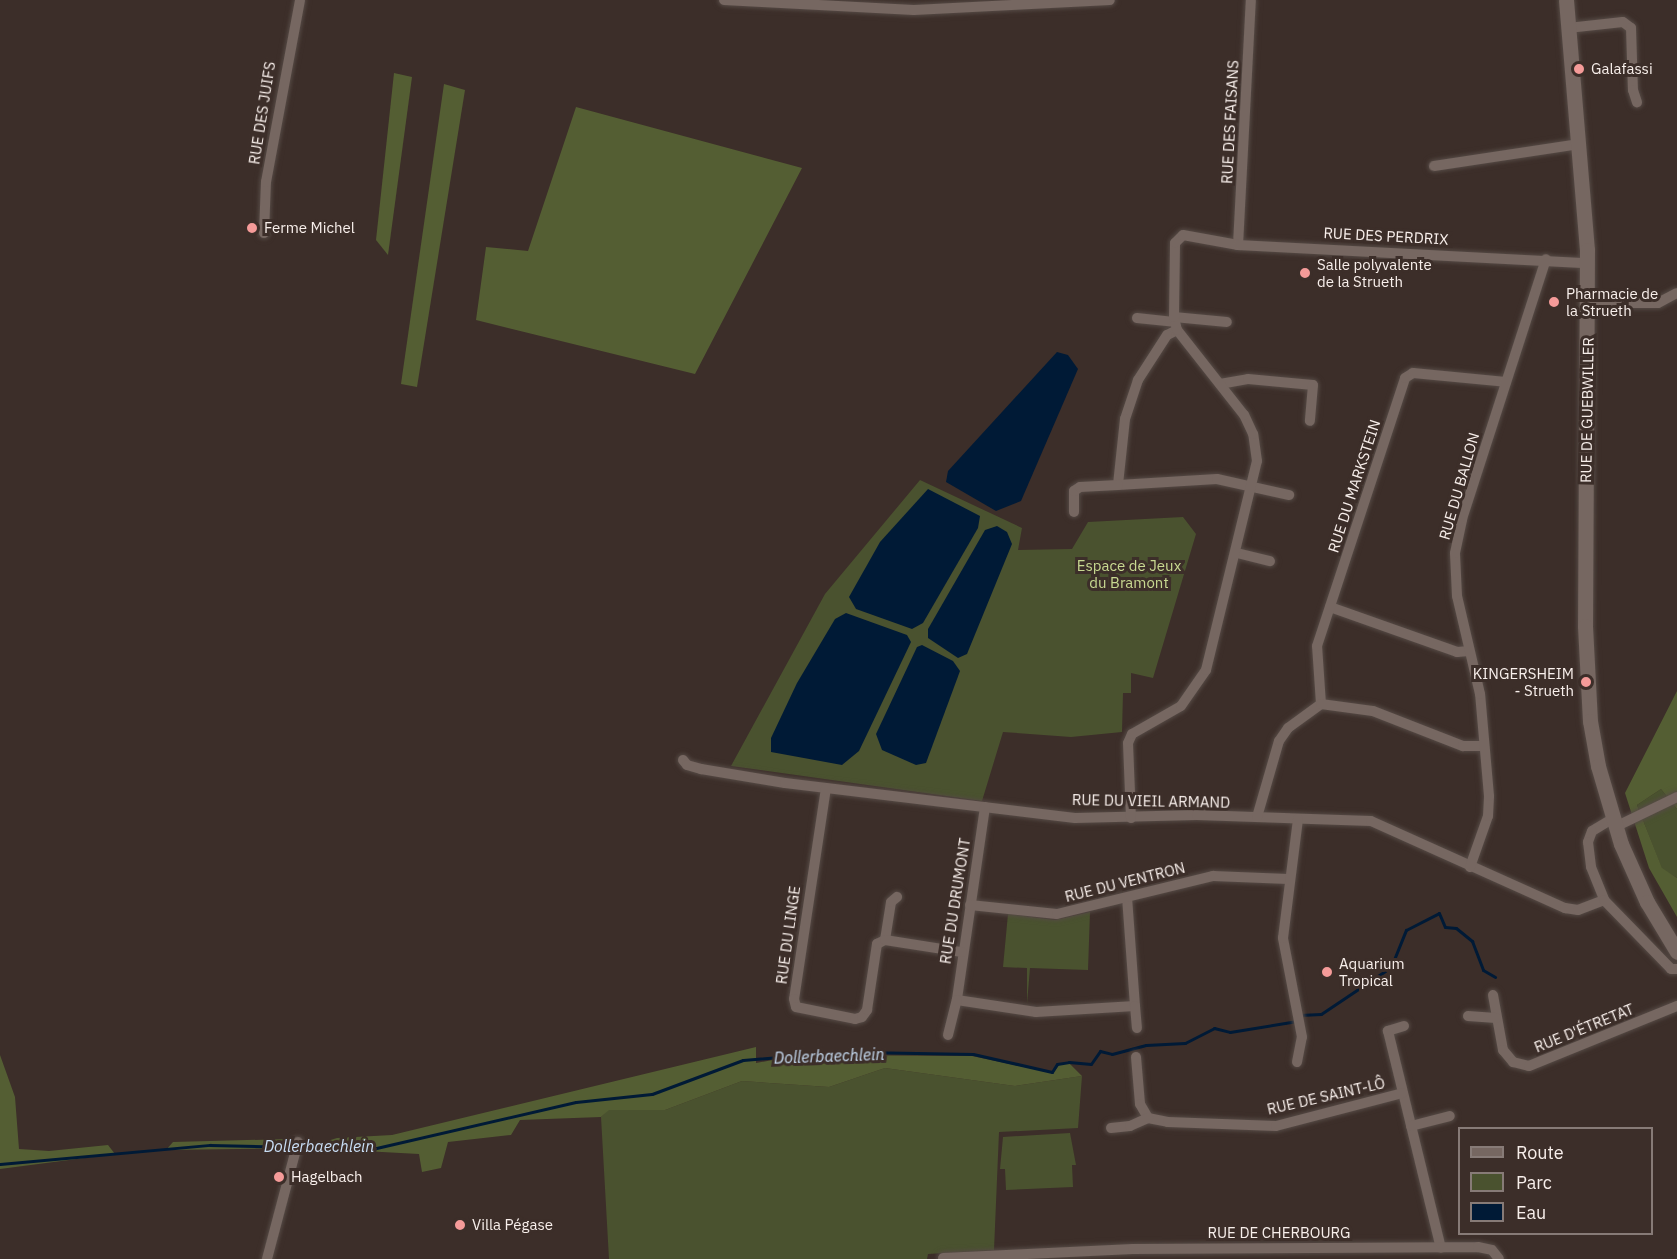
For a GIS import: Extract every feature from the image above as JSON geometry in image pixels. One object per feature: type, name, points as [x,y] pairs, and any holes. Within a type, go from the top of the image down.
[{"type":"main road","name":"RUE DE GUEBWILLER","points":[[1566,0],[1580,144],[1587,262],[1586,688],[1598,766],[1614,823],[1647,902],[1677,952]]},
{"type":"street","name":"RUE DES JUIFS","points":[[264,233],[266,182],[300,0]]},
{"type":"street","points":[[724,0],[914,10],[1110,0]]},
{"type":"street","name":"RUE DES FAISANS","points":[[1239,245],[1251,0]]},
{"type":"street","points":[[1568,28],[1623,21],[1631,28],[1633,90],[1637,102]]},
{"type":"street","points":[[1434,166],[1580,144]]},
{"type":"street","name":"RUE DES PERDRIX","points":[[1175,323],[1175,243],[1183,235],[1239,245],[1587,262]]},
{"type":"street","name":"RUE DU BALLON","points":[[1470,867],[1488,816],[1480,694],[1457,596],[1455,554],[1462,519],[1546,259]]},
{"type":"street","points":[[1588,303],[1658,303],[1677,293]]},
{"type":"street","points":[[1137,318],[1175,323],[1227,322]]},
{"type":"street","points":[[1131,818],[1128,743],[1132,734],[1182,706],[1206,670],[1237,554],[1257,461],[1253,435],[1244,415],[1175,323]]},
{"type":"street","points":[[1118,485],[1125,419],[1138,380],[1175,323]]},
{"type":"street","name":"RUE DU MARKSTEIN","points":[[1321,704],[1317,646],[1405,378],[1413,373],[1506,382]]},
{"type":"street","points":[[1220,384],[1248,379],[1312,385],[1310,421]]},
{"type":"street","points":[[1074,512],[1074,491],[1080,487],[1217,479],[1289,495]]},
{"type":"street","points":[[1237,554],[1270,561]]},
{"type":"street","points":[[1330,607],[1456,652],[1469,651]]},
{"type":"street","points":[[1257,817],[1279,741],[1288,728],[1321,704],[1373,711],[1463,746],[1484,746]]},
{"type":"street","name":"RUE DU VIEIL ARMAND","points":[[683,760],[687,765],[701,769],[826,788],[1075,818],[1257,817],[1371,821],[1565,908],[1578,910],[1604,900]]},
{"type":"street","name":"RUE DU LINGE","points":[[826,788],[794,999],[796,1007],[855,1019],[862,1017],[867,1010],[877,944],[885,940],[891,902],[897,897]]},
{"type":"street","points":[[1677,797],[1592,831],[1588,842],[1591,867],[1604,900],[1671,969],[1677,969]]},
{"type":"street","name":"RUE DU DRUMONT","points":[[948,1035],[957,1000],[962,952],[985,807]]},
{"type":"street","points":[[1297,1062],[1302,1037],[1282,939],[1288,879],[1298,819]]},
{"type":"street","name":"RUE DU VENTRON","points":[[970,905],[1048,914],[1127,898],[1214,876],[1288,879]]},
{"type":"street","points":[[1127,898],[1137,1028]]},
{"type":"street","points":[[885,940],[962,952]]},
{"type":"street","name":"RUE D'ÉTRETAT","points":[[1493,995],[1496,1018],[1507,1056],[1529,1066],[1677,1006]]},
{"type":"street","points":[[957,1000],[1036,1012],[1135,1006]]},
{"type":"street","points":[[1468,1016],[1496,1018]]},
{"type":"street","points":[[1404,1026],[1388,1031],[1441,1248]]},
{"type":"street","points":[[1136,1058],[1140,1104],[1148,1118]]},
{"type":"street","name":"RUE DE SAINT-LÔ","points":[[1111,1128],[1130,1126],[1148,1118],[1168,1122],[1276,1126],[1403,1093]]},
{"type":"street","points":[[1411,1126],[1450,1116]]},
{"type":"street","points":[[267,1259],[297,1142]]},
{"type":"street","name":"RUE DE CHERBOURG","points":[[943,1258],[1429,1253],[1441,1248],[1488,1248],[1499,1259]]},
{"type":"green space","points":[[394,73],[412,77],[388,255],[376,240]]},
{"type":"green space","points":[[444,84],[465,90],[417,387],[401,384]]},
{"type":"green space","points":[[576,107],[802,168],[695,374],[476,320],[486,247],[528,251]]},
{"type":"green space","name":"Espace de Jeux du Bramont","points":[[920,480],[1022,528],[1018,550],[1072,549],[1088,522],[1183,517],[1196,534],[1153,678],[1131,673],[1131,693],[1123,693],[1122,732],[1071,737],[1003,732],[982,801],[731,766],[825,594]]},
{"type":"green space","points":[[1677,691],[1677,809],[1661,789],[1637,805],[1662,868],[1677,878],[1677,917],[1649,868],[1625,793]]},
{"type":"green space","points":[[1661,789],[1677,809],[1677,878],[1662,869],[1637,805]]},
{"type":"green space","points":[[1090,912],[1088,970],[1030,968],[1027,1004],[1027,968],[1003,967],[1008,914],[1055,920]]},
{"type":"green space","points":[[756,1047],[756,1063],[800,1055],[972,1056],[1053,1073],[1059,1065],[1069,1063],[1082,1076],[1015,1086],[885,1068],[829,1087],[742,1081],[665,1110],[609,1110],[601,1117],[520,1120],[511,1135],[448,1142],[441,1168],[422,1172],[419,1154],[308,1148],[166,1150],[173,1142],[288,1139],[321,1143],[337,1138],[392,1135]]},
{"type":"green space","points":[[0,1055],[15,1097],[19,1149],[49,1151],[108,1145],[115,1154],[0,1169]]},
{"type":"green space","points":[[885,1068],[1015,1086],[1082,1076],[1078,1128],[999,1132],[994,1250],[928,1254],[927,1259],[609,1259],[601,1117],[608,1110],[665,1110],[742,1081],[829,1087]]},
{"type":"green space","points":[[1070,1133],[1076,1165],[1072,1165],[1073,1187],[1006,1190],[1005,1169],[1000,1169],[1003,1137]]},
{"type":"water","points":[[1057,352],[1068,355],[1078,369],[1021,501],[996,511],[946,482],[948,471]]},
{"type":"water","points":[[928,489],[980,516],[978,528],[923,623],[912,629],[856,609],[849,597],[880,542]]},
{"type":"water","points":[[997,526],[1007,532],[1012,544],[967,654],[958,658],[928,638],[928,629],[985,530]]},
{"type":"water","points":[[846,613],[907,635],[911,642],[859,751],[842,765],[771,752],[771,738],[797,683],[835,619]]},
{"type":"water","points":[[922,645],[953,661],[960,671],[926,763],[916,765],[882,750],[876,734],[917,647]]},
{"type":"waterway","name":"Dollerbaechlein","points":[[1300,1015],[1321,1014],[1391,967],[1406,930],[1439,913],[1445,927],[1456,928],[1472,941],[1483,970],[1495,977]]},
{"type":"waterway","name":"Dollerbaechlein","points":[[0,1164],[210,1145],[372,1149],[576,1102],[652,1094],[743,1060],[840,1052],[855,1056],[860,1052],[973,1054],[1052,1072],[1057,1064],[1069,1062],[1091,1064],[1100,1051],[1112,1054],[1146,1045],[1185,1043],[1214,1028],[1230,1032],[1297,1021]]},
{"type":"place","name":"Galafassi","points":[[1579,69]]},
{"type":"place","name":"Ferme Michel","points":[[252,228]]},
{"type":"place","name":"Salle polyvalente de la Strueth","points":[[1305,273]]},
{"type":"place","name":"Pharmacie de la Strueth","points":[[1554,302]]},
{"type":"place","name":"KINGERSHEIM - Strueth","points":[[1586,682]]},
{"type":"place","name":"Aquarium Tropical","points":[[1327,972]]},
{"type":"place","name":"Hagelbach","points":[[279,1177]]},
{"type":"place","name":"Villa Pégase","points":[[460,1225]]}]
